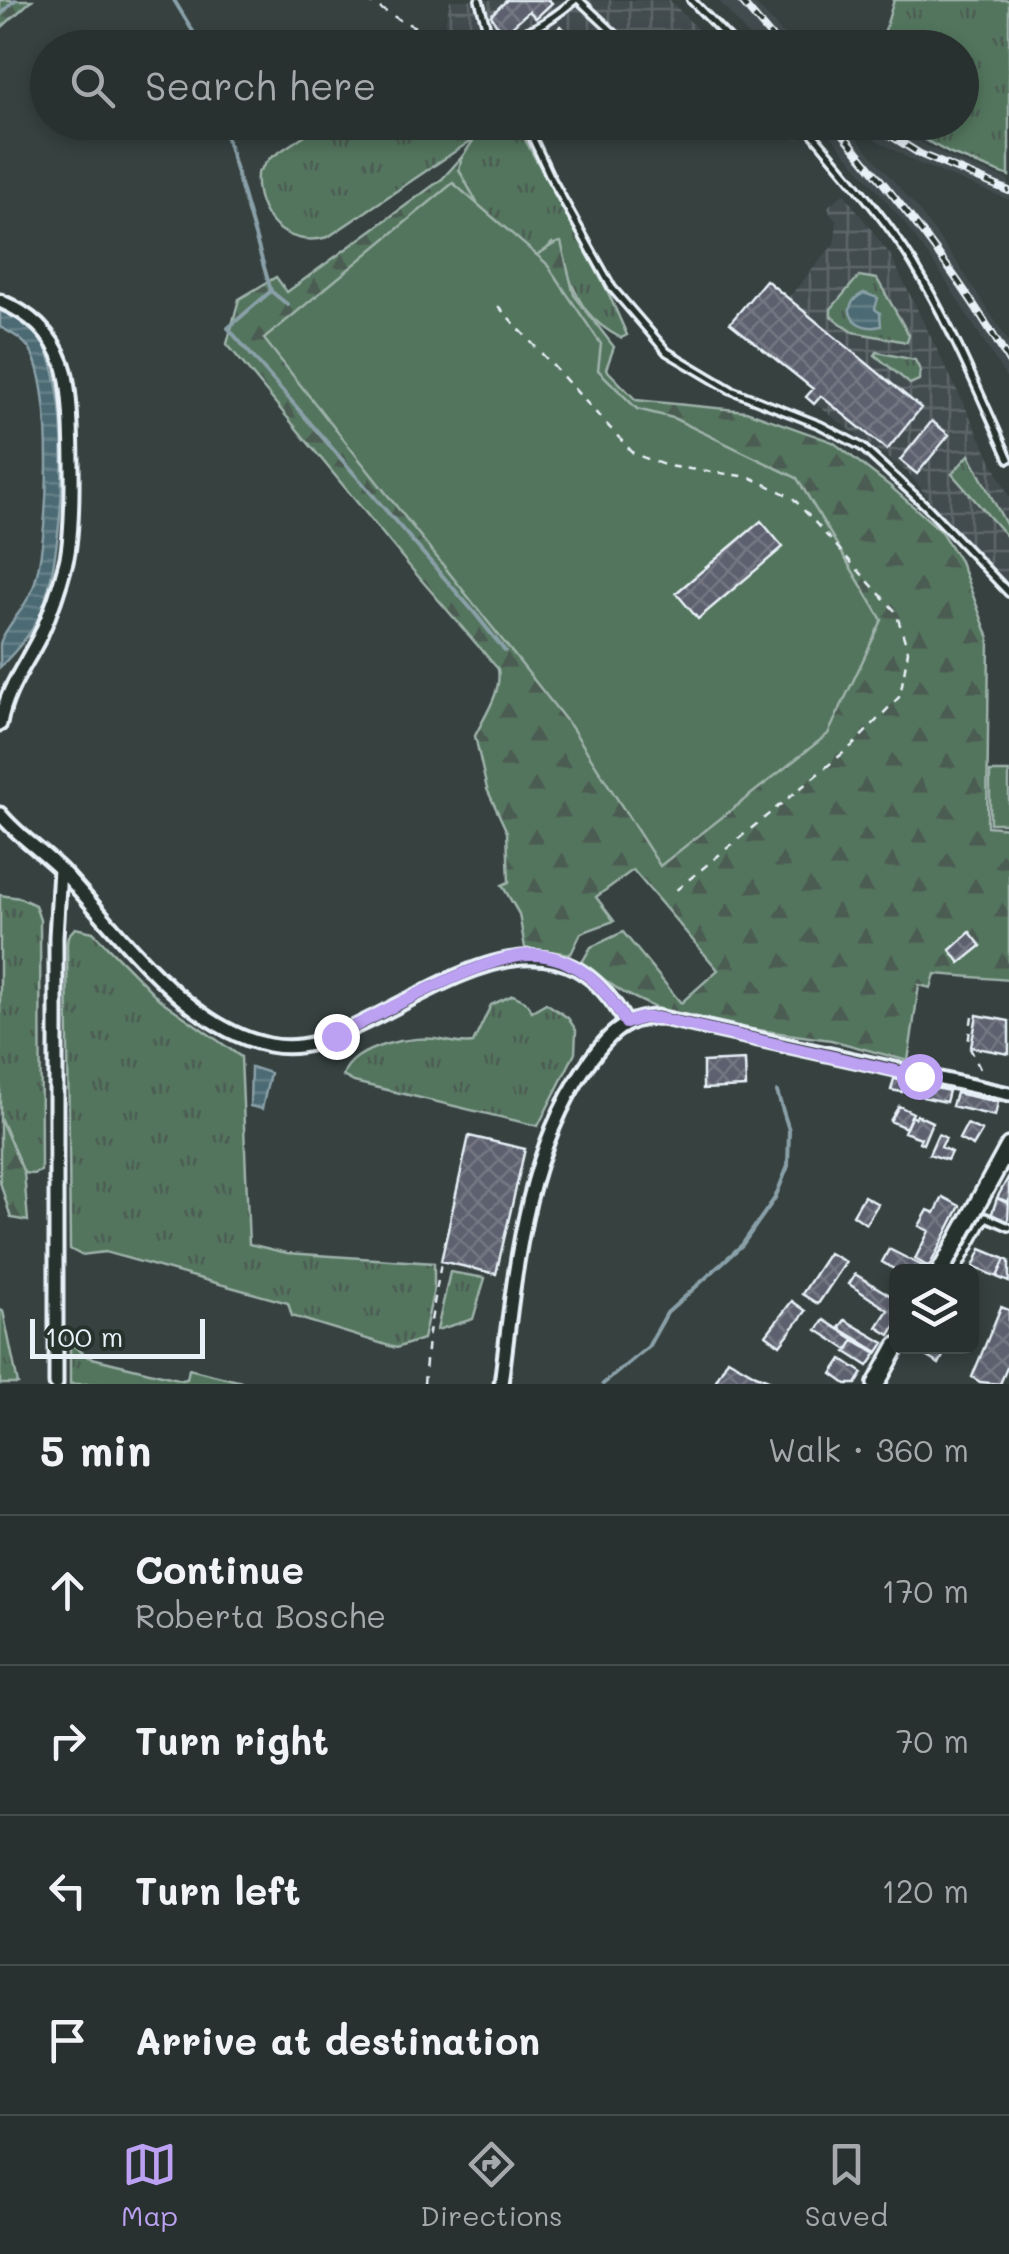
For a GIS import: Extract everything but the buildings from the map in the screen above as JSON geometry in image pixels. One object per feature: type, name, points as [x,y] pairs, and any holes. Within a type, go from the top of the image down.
[{"type":"street","points":[[0,301],[22,310],[41,326],[62,362],[68,383],[72,489],[67,558],[42,633],[12,682],[0,724]]},
{"type":"street","points":[[0,814],[60,869],[146,965],[205,1016],[236,1036],[270,1046],[305,1048],[454,979],[501,961],[531,955],[565,962],[587,975],[613,999],[626,1023]]},
{"type":"street","points":[[56,1384],[56,937],[60,869]]},
{"type":"street","points":[[501,1384],[524,1225],[547,1143],[578,1078],[605,1040],[626,1023],[658,1018],[1009,1094]]},
{"type":"street","points":[[951,1264],[1009,1146]]},
{"type":"street","points":[[876,1384],[893,1354]]},
{"type":"lane","points":[[478,0],[487,30]]},
{"type":"lane","points":[[535,30],[577,0],[610,30]]},
{"type":"lane","points":[[692,0],[721,30]]},
{"type":"lane","points":[[533,140],[612,288],[667,352],[731,390],[820,425],[862,447],[927,507],[1009,593]]},
{"type":"lane","points":[[818,140],[910,259],[935,301],[1009,459]]},
{"type":"lane","points":[[952,1264],[986,1217],[1009,1227]]},
{"type":"path","points":[[366,0],[422,30]]},
{"type":"path","points":[[498,306],[634,454],[667,466],[750,477],[792,497],[896,612],[904,638],[908,652],[900,696],[853,745],[676,891]]},
{"type":"path","points":[[972,1016],[968,1044],[990,1090]]},
{"type":"path","points":[[424,1384],[441,1264]]},
{"type":"shaded area","points":[[450,0],[670,0],[698,30],[443,30]]},
{"type":"shaded area","points":[[718,0],[752,0],[779,30],[744,30]]},
{"type":"shaded area","points":[[834,140],[859,140],[917,208],[958,264],[1009,342],[1009,382],[942,275],[902,220]]},
{"type":"shaded area","points":[[877,140],[917,140],[952,159],[1009,180],[1009,200],[915,162]]},
{"type":"shaded area","points":[[844,193],[891,256],[1009,496],[1009,585],[957,533],[908,473],[806,397],[812,389],[730,323],[788,298],[834,244],[837,223],[827,207]]},
{"type":"green space","points":[[0,0],[32,0],[0,29]]},
{"type":"green space","points":[[894,0],[1009,0],[1009,176],[925,140],[979,140],[979,30],[885,30]]},
{"type":"green space","points":[[298,140],[472,140],[328,237],[312,239],[286,233],[267,215],[257,189],[257,174],[269,159]]},
{"type":"green space","points":[[474,140],[525,140],[607,290],[627,335],[621,338],[605,328],[584,308],[552,243],[535,255],[486,219],[459,170],[462,157]]},
{"type":"green space","points":[[462,157],[459,170],[486,219],[535,255],[561,242],[574,295],[614,347],[606,369],[636,400],[746,411],[833,442],[940,530],[960,561],[989,638],[987,826],[1009,828],[1009,980],[935,974],[931,988],[919,985],[908,1061],[831,1040],[743,1028],[658,1009],[624,993],[581,964],[591,947],[623,932],[681,1003],[718,970],[633,870],[596,897],[614,921],[581,933],[571,954],[525,948],[519,914],[502,885],[509,882],[507,832],[487,789],[475,736],[495,695],[498,669],[227,344],[239,299],[276,277],[287,292],[442,179]]},
{"type":"green space","points":[[453,183],[546,263],[601,344],[598,370],[637,409],[673,418],[797,478],[882,620],[828,734],[660,866],[572,728],[264,339]]},
{"type":"green space","points":[[859,276],[877,279],[909,335],[907,342],[853,332],[831,316],[831,309]]},
{"type":"green space","points":[[877,352],[915,360],[919,380],[910,384],[875,355]]},
{"type":"green space","points":[[969,455],[1009,530],[1009,539],[952,474]]},
{"type":"green space","points":[[990,772],[1009,772],[1009,823],[990,823]]},
{"type":"green space","points":[[0,895],[35,905],[40,920],[41,1171],[33,1174],[24,1173],[0,1118]]},
{"type":"green space","points":[[75,928],[93,932],[159,999],[241,1057],[249,1244],[287,1253],[434,1263],[434,1289],[423,1339],[396,1348],[292,1316],[288,1303],[105,1252],[81,1255],[70,1249],[67,944]]},
{"type":"green space","points":[[513,995],[525,1001],[532,1011],[546,1003],[568,1018],[576,1030],[575,1053],[538,1126],[354,1082],[343,1076],[358,1057],[385,1044],[417,1039],[473,1043],[491,1005]]},
{"type":"green space","points":[[0,1118],[24,1173],[28,1221],[11,1218],[0,1182]]},
{"type":"green space","points":[[450,1272],[485,1278],[473,1319],[437,1330]]},
{"type":"green space","points":[[0,1310],[3,1311],[18,1384],[0,1384]]},
{"type":"green space","points":[[70,1343],[88,1357],[182,1380],[187,1379],[189,1369],[250,1384],[70,1384]]},
{"type":"water","points":[[864,293],[878,298],[875,309],[880,313],[881,326],[863,326],[852,317],[851,305]]},
{"type":"water","points":[[0,311],[34,332],[50,360],[58,393],[62,475],[60,518],[47,593],[30,632],[0,667],[2,638],[34,585],[43,535],[47,466],[38,370],[27,346],[0,327]]},
{"type":"water","points":[[251,1067],[270,1073],[262,1109],[250,1106]]},
{"type":"waterway","points":[[0,15],[15,0]]},
{"type":"waterway","points":[[174,0],[192,30]]},
{"type":"waterway","points":[[227,140],[271,291],[228,328],[505,651]]},
{"type":"waterway","points":[[272,292],[288,305]]},
{"type":"waterway","points":[[603,1384],[648,1347],[667,1313],[742,1245],[775,1198],[788,1166],[789,1130],[777,1092]]},
{"type":"railway","points":[[740,0],[766,30]]},
{"type":"railway","points":[[848,140],[949,268],[1009,362]]},
{"type":"railway","points":[[898,140],[920,154],[1009,191]]},
{"type":"route","points":[[336,1036],[454,979],[501,961],[531,955],[565,962],[587,975],[613,999],[626,1023],[658,1018],[919,1076]]}]
